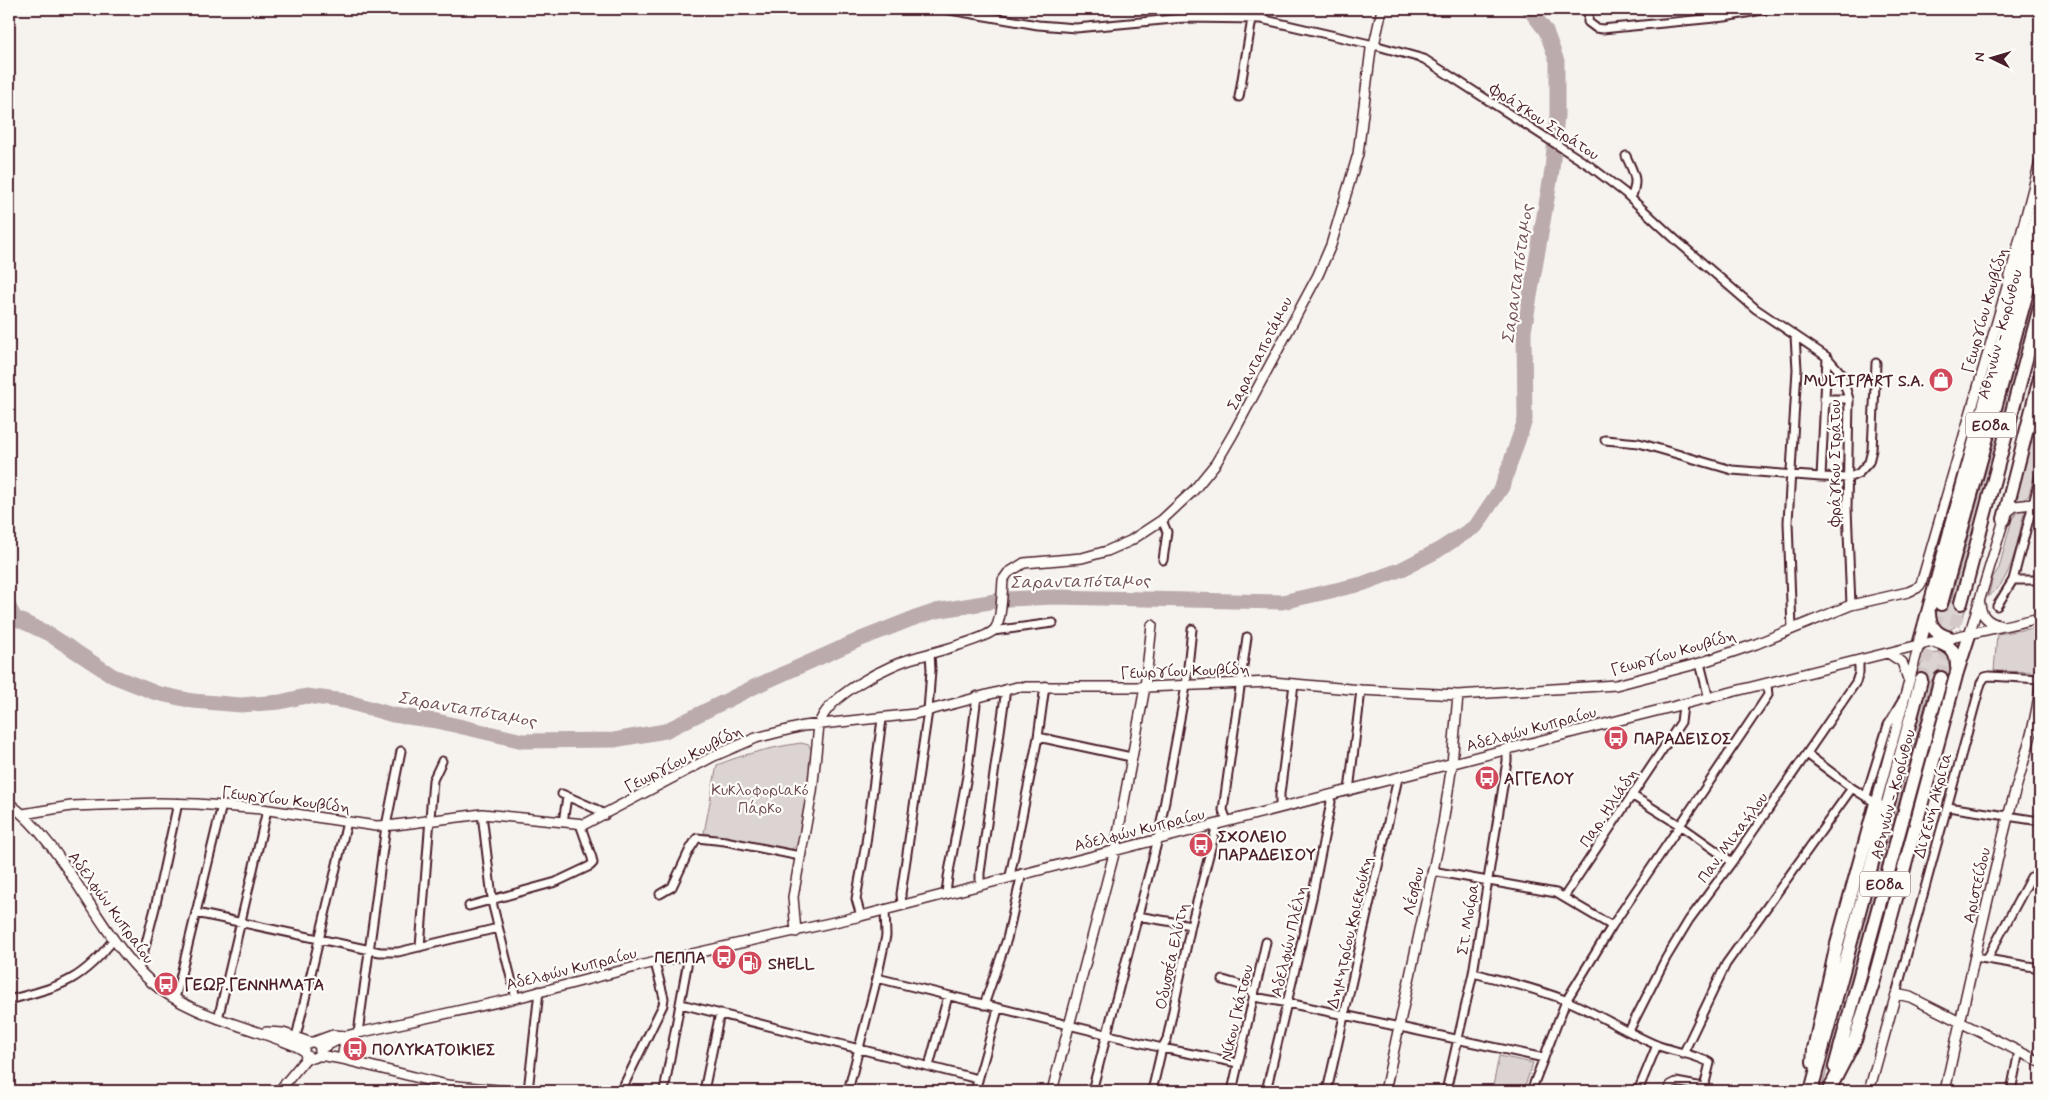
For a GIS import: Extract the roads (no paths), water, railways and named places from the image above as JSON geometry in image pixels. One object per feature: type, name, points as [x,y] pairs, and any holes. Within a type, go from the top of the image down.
[{"type":"highway","points":[[1920,645],[2040,203]]},
{"type":"highway","name":"Αθηνών - Κορίνθου","points":[[1941,604],[2040,245]]},
{"type":"highway","name":"Αθηνών - Κορίνθου","points":[[1961,603],[2040,307]]},
{"type":"highway","points":[[2004,519],[2040,378]]},
{"type":"highway","points":[[1929,613],[1930,625],[1934,630],[1950,638]]},
{"type":"highway","points":[[1829,1091],[1855,1040],[1874,980],[1957,672],[1969,635]]},
{"type":"highway","points":[[1936,642],[1948,646],[1955,652],[1957,672]]},
{"type":"highway","name":"Αθηνών - Κορίνθου","points":[[1829,1091],[1940,678]]},
{"type":"highway","name":"Αθηνών - Κορίνθου","points":[[1811,1091],[1915,681]]},
{"type":"highway","points":[[1811,1091],[1814,1049],[1871,799]]},
{"type":"street","name":"Φράγκου Στράτου","points":[[944,9],[1038,25],[1076,28],[1207,18],[1274,21],[1374,45],[1424,59],[1590,166],[1631,198],[1713,273],[1756,309],[1827,357],[1841,373],[1849,399],[1848,478],[1851,605]]},
{"type":"street","points":[[1207,18],[1209,9]]},
{"type":"street","name":"Σαρανταποτάμου","points":[[993,631],[998,625],[1003,580],[1008,573],[1024,563],[1071,560],[1107,551],[1130,541],[1162,520],[1194,490],[1216,463],[1234,434],[1326,257],[1358,154],[1369,59],[1382,9]]},
{"type":"street","points":[[1589,9],[1588,22],[1596,28],[1602,29],[1725,16],[1768,9]]},
{"type":"street","points":[[1239,97],[1252,20]]},
{"type":"street","points":[[1626,156],[1636,178],[1636,187],[1631,198]]},
{"type":"street","name":"Γεωργίου Κουβίδη","points":[[23,814],[71,806],[178,803],[222,805],[386,826],[482,814],[585,824],[714,756],[756,738],[803,726],[882,719],[928,711],[1006,689],[1045,686],[1145,687],[1272,682],[1458,696],[1616,685],[1700,663],[1756,644],[1851,605],[1908,592],[1921,584],[2009,280],[2040,162]]},
{"type":"street","points":[[1792,629],[1788,553],[1790,476],[1797,369],[1795,336]]},
{"type":"street","points":[[1821,477],[1827,357]]},
{"type":"street","points":[[1605,440],[1639,443],[1732,470],[1790,476],[1848,478],[1859,473],[1869,462],[1872,450],[1876,362]]},
{"type":"street","points":[[1824,399],[1849,399]]},
{"type":"street","points":[[1997,606],[2013,580],[2040,477]]},
{"type":"street","points":[[1969,635],[2004,519],[2010,508],[2020,504],[2033,504]]},
{"type":"street","points":[[1162,520],[1167,532],[1163,560]]},
{"type":"street","points":[[2013,580],[2040,580]]},
{"type":"street","points":[[1980,602],[1982,613],[1987,620],[2004,626]]},
{"type":"street","name":"Αδελφών Κυπραίου","points":[[9,803],[23,814],[51,848],[114,939],[138,970],[150,981],[175,999],[218,1019],[261,1032],[297,1046],[312,1049],[358,1033],[516,998],[655,963],[861,916],[1010,876],[1215,825],[1280,806],[1329,796],[1920,645],[2040,618]]},
{"type":"street","points":[[796,932],[793,897],[812,792],[819,725],[821,717],[826,710],[838,699],[899,663],[993,631],[1053,623]]},
{"type":"street","points":[[1052,1091],[1115,850],[1145,687],[1152,625]]},
{"type":"street","points":[[1092,1091],[1158,839],[1186,686],[1192,629]]},
{"type":"street","points":[[1227,820],[1222,810],[1242,683],[1247,637]]},
{"type":"street","points":[[1807,754],[1852,788],[1871,799],[1905,697],[1915,681],[1920,645]]},
{"type":"street","points":[[902,905],[900,894],[928,711],[931,670],[930,653]]},
{"type":"street","points":[[1888,653],[1902,662],[1915,681]]},
{"type":"street","name":"Παν. Μιχαήλου","points":[[1629,1031],[1678,937],[1856,682],[1859,672],[1859,661]]},
{"type":"street","points":[[1700,663],[1709,699]]},
{"type":"street","name":"Διγενή Ακρίτα","points":[[1869,1091],[1981,683],[1985,677],[1989,676],[2040,678]]},
{"type":"street","points":[[1280,806],[1294,684]]},
{"type":"street","points":[[1531,1091],[1566,1001],[1612,926],[1768,695],[1767,685]]},
{"type":"street","points":[[1010,876],[1038,737],[1045,686]]},
{"type":"street","name":"Αριστείδου","points":[[1945,1091],[2009,815],[2029,744],[2040,687]]},
{"type":"street","points":[[980,884],[1006,689]]},
{"type":"street","points":[[1348,791],[1361,690]]},
{"type":"street","points":[[946,893],[968,776],[977,696]]},
{"type":"street","name":"Λέσβου","points":[[1386,1091],[1443,824],[1452,764],[1458,696]]},
{"type":"street","name":"Παρ. Ηλιάδη","points":[[1564,897],[1681,722],[1683,706]]},
{"type":"street","points":[[861,916],[856,899],[866,843],[882,719]]},
{"type":"street","points":[[1038,737],[1131,757]]},
{"type":"street","name":"Στ. Μοίρα","points":[[1446,1091],[1473,973],[1507,761],[1507,750]]},
{"type":"street","points":[[358,1033],[386,826],[401,751]]},
{"type":"street","points":[[420,947],[433,780],[442,761]]},
{"type":"street","name":"Δημητρίου Κριεκούκη","points":[[1327,1091],[1398,778]]},
{"type":"street","points":[[1683,1054],[1726,964],[1852,788]]},
{"type":"street","points":[[563,822],[564,795],[605,815]]},
{"type":"street","name":"Αδελφών Πλέλη","points":[[1266,1091],[1288,1003],[1323,840],[1331,802],[1329,796]]},
{"type":"street","points":[[1632,796],[1681,826],[1732,862]]},
{"type":"street","points":[[138,970],[155,908],[178,803]]},
{"type":"street","points":[[175,999],[222,805]]},
{"type":"street","points":[[1948,807],[2040,821]]},
{"type":"street","points":[[218,1019],[267,810]]},
{"type":"street","points":[[482,814],[498,928],[516,998]]},
{"type":"street","points":[[296,1036],[347,822]]},
{"type":"street","points":[[469,906],[556,882],[590,866],[592,858],[580,824]]},
{"type":"street","name":"Οδυσσέα Ελύτη","points":[[1152,1091],[1162,1048],[1167,1039],[1191,925],[1215,832],[1215,825]]},
{"type":"street","points":[[660,894],[672,887],[697,838],[725,841],[800,856]]},
{"type":"street","points":[[1432,871],[1556,893],[1612,926]]},
{"type":"street","points":[[984,1005],[1007,939],[1022,873]]},
{"type":"street","points":[[1988,959],[2031,877]]},
{"type":"street","points":[[848,1091],[886,936],[885,909]]},
{"type":"street","points":[[196,913],[369,950],[398,952],[498,928]]},
{"type":"street","points":[[1137,916],[1191,925]]},
{"type":"street","points":[[9,1000],[54,988],[72,980],[100,957],[114,939]]},
{"type":"street","name":"Νίκου Γκάτσου","points":[[1232,1091],[1266,942]]},
{"type":"street","points":[[664,1091],[689,955]]},
{"type":"street","points":[[1975,957],[2040,968]]},
{"type":"street","points":[[621,1091],[663,1005],[664,998],[655,963]]},
{"type":"street","points":[[1473,973],[1519,984],[1566,1001],[1657,1045],[1710,1062],[1703,1089],[1676,1082],[1670,1085],[1668,1091]]},
{"type":"street","points":[[877,978],[1068,1026],[1162,1048],[1238,1063]]},
{"type":"street","points":[[1224,980],[1242,985],[1251,990],[1254,997],[1544,1058]]},
{"type":"street","points":[[528,1091],[539,992]]},
{"type":"street","points":[[1896,994],[1910,997],[2040,1062]]},
{"type":"street","points":[[929,1066],[948,996]]},
{"type":"street","points":[[681,1004],[978,1079]]},
{"type":"street","points":[[975,1091],[998,1009]]},
{"type":"street","points":[[704,1091],[720,1013]]},
{"type":"street","name":"Αδελφών Κυπραίου","points":[[261,1032],[276,1032],[296,1036],[312,1049]]},
{"type":"street","points":[[342,1058],[346,1036]]},
{"type":"street","points":[[1638,1091],[1657,1045]]},
{"type":"street","points":[[279,1091],[312,1049],[325,1056],[342,1058],[447,1085],[507,1091]]},
{"type":"street","points":[[2011,1091],[2019,1051]]},
{"type":"waterway","name":"Σαρανταπόταμος","points":[[9,607],[15,618],[49,634],[113,676],[156,693],[193,701],[241,705],[280,702],[306,696],[345,701],[393,715],[437,721],[523,741],[614,740],[665,731],[756,686],[861,639],[936,611],[1007,599],[1055,597],[1282,602],[1362,584],[1402,569],[1437,551],[1476,526],[1502,487],[1525,420],[1524,331],[1552,170],[1557,115],[1557,61],[1546,31],[1529,9]]},
{"type":"tunnel","points":[[1941,678],[1961,603]]},
{"type":"tunnel","points":[[1921,680],[1941,604]]},
{"type":"place","name":"MULTIPART S.A.","points":[[1941,380]]},
{"type":"place","name":"ΠΑΡΑΔΕΙΣΟΣ","points":[[1616,738]]},
{"type":"place","name":"ΑΓΓΕΛΟΥ","points":[[1487,778]]},
{"type":"place","name":"ΣΧΟΛΕΙΟ ΠΑΡΑΔΕΙΣΟΥ","points":[[1201,845]]},
{"type":"place","name":"ΠΕΠΠΑ","points":[[724,957]]},
{"type":"place","name":"SHELL","points":[[750,963]]},
{"type":"place","name":"ΓΕΩΡ.ΓΕΝΝΗΜΑΤΑ","points":[[166,984]]},
{"type":"place","name":"ΠΟΛΥΚΑΤΟΙΚΙΕΣ","points":[[355,1049]]},
{"type":"park label","name":"Κυκλοφοριακό Πάρκο","points":[[760,798]]}]
